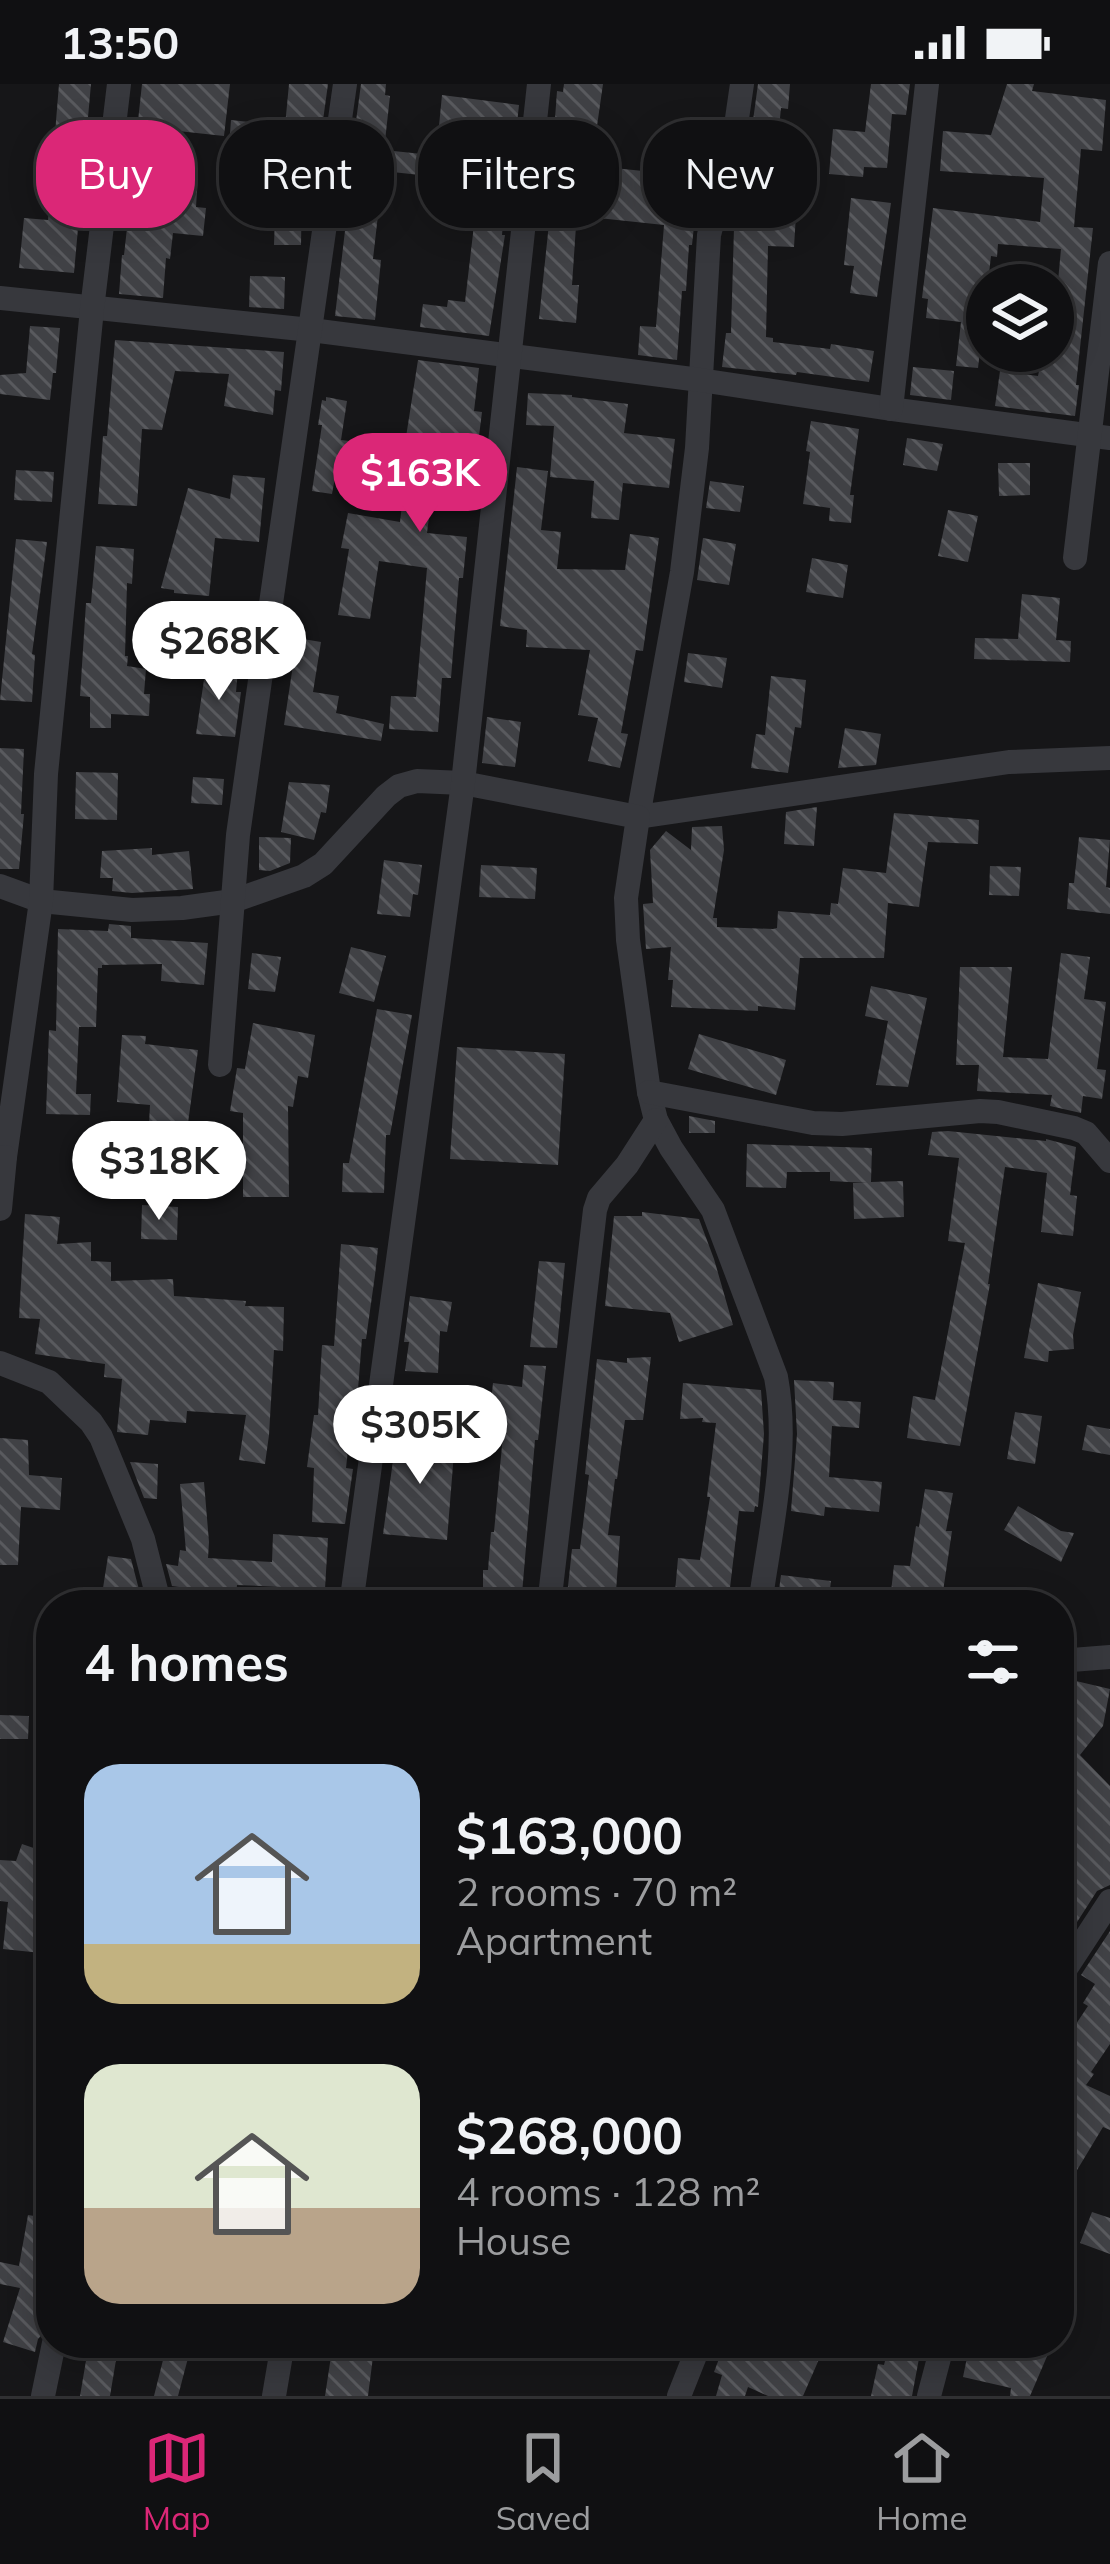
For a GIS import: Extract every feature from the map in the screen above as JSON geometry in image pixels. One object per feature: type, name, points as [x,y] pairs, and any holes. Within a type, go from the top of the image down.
[{"type":"street","points":[[0,1209],[2,1157],[41,901],[46,774],[118,84]]},
{"type":"street","points":[[220,1065],[238,835],[345,84]]},
{"type":"street","points":[[353,1590],[463,783],[539,84]]},
{"type":"street","points":[[742,84],[734,146],[709,235],[697,448],[682,572],[626,898],[628,940],[656,1120],[712,1210],[776,1378],[781,1405],[779,1468],[762,1590]]},
{"type":"street","points":[[890,409],[927,84]]},
{"type":"street","points":[[1076,558],[1101,436],[1110,263]]},
{"type":"street","points":[[0,298],[311,329],[1101,436]]},
{"type":"street","points":[[0,886],[41,901],[132,910],[233,901],[323,864],[386,796],[399,785],[417,781],[463,783],[638,817],[1009,762],[1110,758]]},
{"type":"street","points":[[649,1092],[813,1123],[998,1112],[1075,1128],[1086,1133],[1110,1162]]},
{"type":"street","points":[[551,1590],[595,1210],[656,1120]]},
{"type":"street","points":[[0,1363],[49,1382],[91,1422],[143,1539],[156,1590]]},
{"type":"street","points":[[1074,1660],[1110,1657]]},
{"type":"street","points":[[1074,1956],[1110,1901]]},
{"type":"street","points":[[43,2396],[51,2358]]},
{"type":"street","points":[[274,2396],[281,2358]]},
{"type":"street","points":[[679,2396],[694,2358]]},
{"type":"street","points":[[929,2396],[939,2358]]},
{"type":"building","points":[[59,84],[91,84],[88,120],[56,120]]},
{"type":"building","points":[[142,84],[230,84],[219,135],[195,133],[195,120],[138,120]]},
{"type":"building","points":[[289,84],[328,84],[323,120],[286,120]]},
{"type":"building","points":[[361,84],[386,84],[387,120],[356,120]]},
{"type":"building","points":[[564,84],[603,84],[598,120],[555,120],[557,91],[563,92]]},
{"type":"building","points":[[758,84],[790,84],[788,109],[781,108],[780,120],[753,120]]},
{"type":"building","points":[[871,84],[910,84],[906,115],[892,114],[887,168],[864,167],[863,177],[829,174],[833,129],[865,132]]},
{"type":"building","points":[[1007,84],[1034,84],[1032,91],[1106,100],[1102,151],[1081,149],[1074,227],[1093,228],[1075,416],[995,406],[1000,372],[1038,376],[1039,372],[1074,372],[1074,264],[1060,264],[1061,249],[998,244],[997,257],[991,256],[990,264],[966,264],[966,367],[956,366],[961,322],[926,318],[928,299],[922,298],[933,208],[1040,222],[1044,178],[940,171],[943,131],[991,135]]},
{"type":"building","points":[[442,95],[519,105],[517,120],[440,120]]},
{"type":"building","points":[[394,151],[418,154],[418,175],[394,172]]},
{"type":"building","points":[[619,169],[643,171],[643,223],[619,220]]},
{"type":"building","points":[[195,176],[198,176],[196,207],[206,208],[203,236],[173,233],[163,298],[119,294],[127,228],[195,228]]},
{"type":"building","points":[[851,198],[891,203],[877,297],[850,293],[854,266],[844,265]]},
{"type":"building","points":[[24,218],[36,219],[36,228],[78,228],[74,273],[19,268]]},
{"type":"building","points":[[275,228],[301,228],[301,245],[274,245]]},
{"type":"building","points":[[345,228],[377,228],[373,259],[381,260],[375,320],[335,316]]},
{"type":"building","points":[[474,228],[503,228],[489,336],[420,327],[423,304],[447,307],[448,300],[465,302]]},
{"type":"building","points":[[549,228],[576,228],[572,285],[579,285],[576,323],[539,319]]},
{"type":"building","points":[[664,228],[694,228],[686,291],[682,291],[677,360],[638,355],[640,326],[656,327]]},
{"type":"building","points":[[734,228],[795,228],[794,247],[768,246],[766,337],[773,342],[874,351],[869,382],[722,367],[726,333],[731,333]]},
{"type":"building","points":[[250,276],[285,277],[284,309],[249,307]]},
{"type":"building","points":[[30,326],[60,328],[50,400],[0,394],[0,375],[26,373]]},
{"type":"building","points":[[115,340],[284,352],[281,391],[275,390],[273,415],[224,406],[229,374],[175,371],[162,430],[142,429],[137,506],[98,504]]},
{"type":"building","points":[[418,360],[479,368],[474,411],[482,412],[477,452],[438,447],[427,533],[467,537],[451,678],[442,678],[438,732],[389,729],[391,696],[416,697],[427,568],[379,561],[370,619],[338,615],[349,549],[341,548],[348,513],[400,522]]},
{"type":"building","points":[[913,367],[954,371],[951,400],[910,395]]},
{"type":"building","points":[[528,393],[628,404],[624,433],[675,439],[669,488],[623,483],[619,520],[591,518],[594,481],[550,477],[554,426],[526,425]]},
{"type":"building","points":[[326,397],[347,401],[341,440],[357,442],[352,474],[336,472],[332,494],[312,491],[322,425],[318,425]]},
{"type":"building","points":[[811,421],[859,429],[851,523],[829,521],[830,508],[803,504]]},
{"type":"building","points":[[907,438],[943,444],[937,471],[903,465]]},
{"type":"building","points":[[998,463],[1030,463],[1030,495],[999,496]]},
{"type":"building","points":[[517,467],[548,471],[541,530],[561,532],[557,569],[625,570],[630,534],[659,538],[643,651],[636,650],[621,733],[628,734],[620,768],[588,761],[598,718],[578,715],[590,650],[526,647],[527,630],[500,626]]},
{"type":"building","points":[[16,470],[54,472],[52,502],[14,500]]},
{"type":"building","points":[[233,475],[265,478],[259,542],[215,538],[209,596],[161,588],[188,488],[230,499]]},
{"type":"building","points":[[710,481],[744,486],[740,512],[706,508]]},
{"type":"building","points":[[948,510],[978,516],[968,562],[938,556]]},
{"type":"building","points":[[703,538],[736,544],[729,585],[697,580]]},
{"type":"building","points":[[16,539],[47,542],[32,654],[32,702],[0,700]]},
{"type":"building","points":[[96,546],[134,549],[132,584],[127,583],[125,656],[127,666],[146,669],[144,694],[150,694],[149,716],[111,714],[111,728],[90,728],[90,697],[80,696],[86,603],[91,603]]},
{"type":"building","points":[[812,558],[848,565],[843,598],[806,592]]},
{"type":"building","points":[[1022,594],[1060,598],[1056,640],[1071,641],[1070,662],[974,659],[975,638],[1018,639]]},
{"type":"building","points":[[297,638],[321,642],[313,692],[339,696],[336,713],[384,724],[381,741],[284,725]]},
{"type":"building","points":[[688,653],[727,658],[722,688],[684,682]]},
{"type":"building","points":[[206,666],[238,670],[236,692],[241,692],[235,737],[196,734]]},
{"type":"building","points":[[771,676],[806,680],[801,728],[795,727],[788,773],[751,768],[756,734],[765,735]]},
{"type":"building","points":[[487,717],[521,722],[515,767],[482,763]]},
{"type":"building","points":[[845,728],[881,734],[876,765],[838,768]]},
{"type":"building","points":[[0,748],[24,749],[19,869],[0,869]]},
{"type":"building","points":[[76,772],[118,773],[117,820],[75,819]]},
{"type":"building","points":[[193,777],[224,779],[222,805],[191,803]]},
{"type":"building","points":[[289,782],[330,785],[326,813],[321,812],[314,840],[281,832]]},
{"type":"building","points":[[817,807],[814,846],[784,844],[786,812]]},
{"type":"building","points":[[894,813],[979,820],[978,844],[928,842],[919,907],[888,903],[884,958],[800,958],[795,1010],[671,1007],[671,947],[646,949],[643,904],[653,903],[650,850],[666,831],[691,850],[692,827],[722,826],[724,850],[713,918],[717,918],[717,927],[773,929],[778,911],[830,915],[831,903],[838,904],[843,868],[886,873]]},
{"type":"building","points":[[259,837],[291,838],[290,863],[259,870]]},
{"type":"building","points":[[1079,837],[1110,840],[1106,887],[1110,888],[1110,914],[1067,909]]},
{"type":"building","points":[[152,848],[152,855],[189,851],[193,889],[112,891],[113,878],[100,878],[102,851]]},
{"type":"building","points":[[384,860],[422,865],[410,917],[377,914]]},
{"type":"building","points":[[481,865],[537,868],[535,899],[479,897]]},
{"type":"building","points":[[990,866],[1021,867],[1019,896],[989,895]]},
{"type":"building","points":[[109,924],[131,926],[131,938],[208,943],[204,985],[161,981],[162,964],[98,968],[96,1027],[79,1027],[76,1094],[91,1094],[90,1115],[46,1114],[49,1030],[56,1031],[58,929],[108,931]]},
{"type":"building","points":[[351,947],[386,956],[374,1002],[339,993]]},
{"type":"building","points":[[252,953],[281,957],[275,992],[248,989]]},
{"type":"building","points":[[1061,953],[1090,957],[1084,999],[1106,1002],[1097,1069],[1106,1070],[1102,1099],[1083,1096],[1081,1113],[1050,1106],[1052,1095],[977,1091],[979,1065],[956,1065],[960,967],[1012,967],[1003,1057],[1048,1059]]},
{"type":"building","points":[[871,986],[927,998],[908,1087],[876,1085],[888,1021],[865,1016]]},
{"type":"building","points":[[377,1009],[412,1015],[390,1135],[386,1135],[384,1193],[342,1192],[343,1163],[349,1163]]},
{"type":"building","points":[[253,1023],[315,1035],[308,1078],[298,1076],[293,1107],[288,1106],[289,1197],[243,1197],[243,1113],[230,1111],[237,1068],[245,1069]]},
{"type":"building","points":[[699,1034],[786,1060],[776,1095],[688,1069]]},
{"type":"building","points":[[122,1035],[146,1036],[145,1044],[198,1050],[188,1123],[182,1123],[180,1163],[147,1161],[150,1105],[117,1102]]},
{"type":"building","points":[[457,1047],[565,1054],[558,1165],[450,1159]]},
{"type":"building","points":[[689,1116],[715,1121],[715,1133],[689,1133]]},
{"type":"building","points":[[932,1132],[1046,1139],[1076,1147],[1070,1195],[1077,1196],[1073,1236],[1041,1232],[1047,1173],[1005,1167],[990,1284],[960,1446],[907,1438],[913,1396],[935,1400],[965,1243],[948,1241],[959,1158],[928,1155]]},
{"type":"building","points":[[747,1144],[872,1148],[871,1182],[903,1181],[904,1217],[854,1219],[853,1183],[868,1183],[830,1181],[830,1172],[787,1172],[786,1188],[746,1187]]},
{"type":"building","points":[[142,1205],[178,1207],[177,1240],[141,1239]]},
{"type":"building","points":[[642,1212],[699,1219],[733,1325],[679,1342],[670,1313],[605,1306],[614,1216],[642,1216]]},
{"type":"building","points":[[25,1214],[60,1217],[57,1244],[91,1242],[91,1261],[111,1262],[111,1281],[173,1279],[174,1296],[284,1307],[283,1351],[274,1350],[265,1464],[239,1460],[246,1415],[187,1411],[186,1423],[150,1420],[148,1435],[117,1432],[122,1379],[104,1377],[105,1364],[35,1354],[40,1319],[19,1318]]},
{"type":"building","points":[[341,1244],[378,1248],[366,1339],[362,1339],[356,1414],[352,1414],[346,1468],[353,1469],[345,1524],[312,1522],[314,1468],[307,1467],[314,1415],[318,1415],[322,1345],[334,1346]]},
{"type":"building","points":[[539,1261],[565,1263],[557,1348],[530,1347]]},
{"type":"building","points":[[1038,1283],[1081,1292],[1074,1349],[1049,1351],[1048,1362],[1024,1358]]},
{"type":"building","points":[[410,1296],[452,1302],[447,1332],[440,1331],[438,1373],[405,1371]]},
{"type":"building","points":[[651,1357],[643,1420],[625,1420],[615,1479],[608,1535],[620,1536],[616,1590],[568,1590],[572,1549],[580,1549],[597,1359],[627,1363],[627,1358]]},
{"type":"building","points":[[524,1365],[546,1366],[522,1590],[483,1590],[483,1570],[488,1570],[494,1532],[505,1413],[490,1411],[493,1383],[522,1387]]},
{"type":"building","points":[[794,1380],[834,1382],[833,1400],[861,1402],[859,1428],[832,1426],[829,1477],[882,1482],[879,1512],[825,1507],[824,1516],[791,1511],[797,1434]]},
{"type":"building","points":[[683,1383],[761,1390],[764,1434],[758,1507],[754,1512],[739,1511],[730,1590],[675,1590],[678,1558],[700,1560],[716,1423],[680,1419]]},
{"type":"building","points":[[1015,1412],[1042,1416],[1035,1464],[1007,1459]]},
{"type":"building","points":[[1087,1425],[1110,1429],[1110,1455],[1082,1450]]},
{"type":"building","points":[[397,1431],[455,1440],[447,1540],[383,1534]]},
{"type":"building","points":[[0,1438],[28,1440],[29,1475],[62,1478],[60,1510],[21,1507],[18,1565],[0,1565]]},
{"type":"building","points":[[130,1462],[158,1464],[157,1499],[144,1498]]},
{"type":"building","points":[[204,1482],[208,1558],[272,1562],[273,1534],[328,1538],[325,1589],[172,1586],[166,1564],[178,1566],[180,1550],[186,1551],[180,1484]]},
{"type":"building","points":[[925,1489],[953,1493],[943,1590],[891,1590],[894,1565],[910,1566]]},
{"type":"building","points":[[1018,1506],[1061,1531],[1074,1533],[1061,1562],[1004,1530]]},
{"type":"building","points":[[108,1556],[131,1559],[139,1590],[103,1590]]},
{"type":"building","points":[[781,1575],[831,1581],[830,1590],[779,1590]]},
{"type":"building","points":[[1074,1681],[1110,1689],[1103,1726],[1080,1755],[1110,1786],[1110,1885],[1097,1891],[1074,1927]]},
{"type":"building","points":[[0,1715],[29,1716],[28,1739],[0,1739]]},
{"type":"building","points":[[22,1844],[36,1849],[36,1952],[3,1949],[8,1902],[0,1901],[0,1860],[16,1861]]},
{"type":"building","points":[[1110,1931],[1110,2044],[1086,2085],[1110,2096],[1110,2130],[1103,2127],[1074,2175],[1074,2027],[1095,1984],[1081,1975]]},
{"type":"building","points":[[1092,2212],[1110,2218],[1110,2254],[1080,2243]]},
{"type":"building","points":[[28,2215],[36,2216],[35,2352],[3,2342],[20,2288],[0,2284],[0,2262],[19,2266]]},
{"type":"building","points":[[86,2358],[116,2358],[110,2396],[80,2396]]},
{"type":"building","points":[[164,2358],[188,2358],[178,2396],[154,2396]]},
{"type":"building","points":[[331,2358],[373,2358],[368,2396],[325,2396]]},
{"type":"building","points":[[719,2358],[820,2358],[803,2396],[768,2396],[748,2387],[745,2396],[716,2396],[722,2375],[714,2372]]},
{"type":"building","points":[[886,2358],[919,2358],[912,2396],[871,2396],[878,2364],[884,2365]]},
{"type":"building","points":[[967,2358],[1046,2358],[1030,2396],[1010,2396],[1011,2388],[963,2377]]}]
